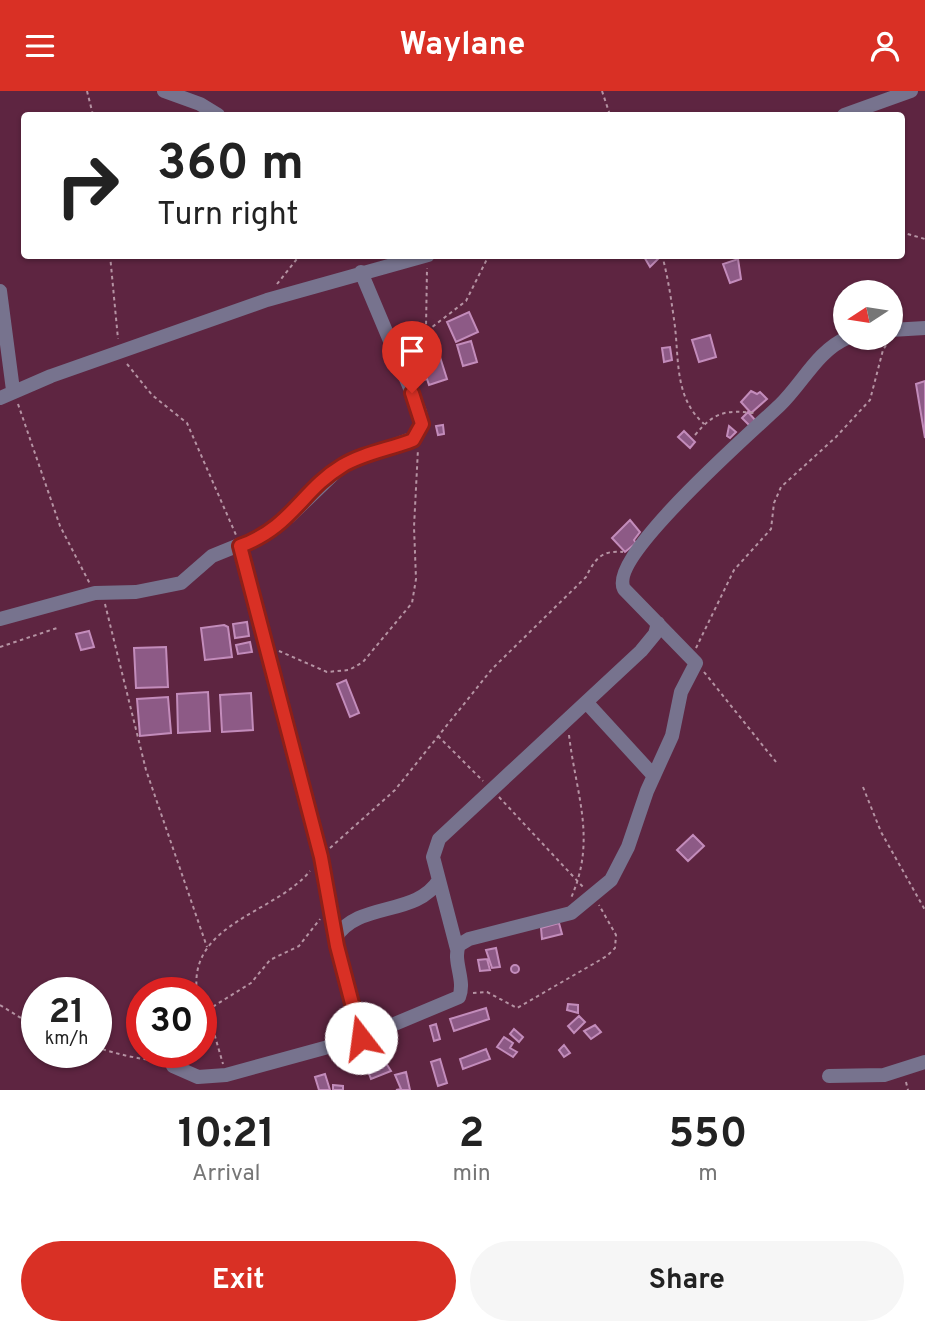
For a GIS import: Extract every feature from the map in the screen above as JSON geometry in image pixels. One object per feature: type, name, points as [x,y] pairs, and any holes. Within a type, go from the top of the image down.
[{"type":"street","points":[[164,91],[201,104],[213,112]]},
{"type":"street","points":[[852,112],[911,91]]},
{"type":"street","points":[[0,398],[13,390],[262,301],[412,259]]},
{"type":"street","points":[[0,619],[99,593],[144,591],[181,583],[212,556],[266,534],[290,516],[344,464],[416,437],[421,418],[362,272]]},
{"type":"street","points":[[0,291],[13,390]]},
{"type":"street","points":[[903,329],[925,328]]},
{"type":"street","points":[[457,949],[469,939],[571,913],[604,889],[618,868],[653,776],[672,736],[681,692],[694,660],[621,583],[626,566],[721,458],[779,407],[825,351],[833,346]]},
{"type":"street","points":[[240,546],[321,857],[336,937],[361,1038]]},
{"type":"street","points":[[178,1068],[198,1077],[226,1076],[361,1038],[458,997],[462,984],[457,949],[433,857],[439,839],[650,642],[658,623]]},
{"type":"street","points":[[587,703],[653,776]]},
{"type":"street","points":[[336,937],[349,923],[361,917],[425,897],[439,880]]},
{"type":"street","points":[[829,1076],[884,1075],[925,1062]]},
{"type":"path","points":[[87,91],[92,112]]},
{"type":"path","points":[[602,91],[609,112]]},
{"type":"path","points":[[905,233],[925,239]]},
{"type":"path","points":[[110,259],[119,351],[139,381],[180,416],[194,434],[240,546]]},
{"type":"path","points":[[262,301],[297,259]]},
{"type":"path","points":[[408,385],[421,357],[426,332],[428,281],[424,259]]},
{"type":"path","points":[[426,332],[466,301],[487,259]]},
{"type":"path","points":[[663,259],[675,328],[676,365],[689,408],[704,424]]},
{"type":"path","points":[[776,762],[694,660],[734,569],[771,529],[774,503],[781,488],[836,437],[870,400],[884,350]]},
{"type":"path","points":[[13,390],[60,526],[99,593],[146,771],[208,948]]},
{"type":"path","points":[[695,435],[704,424],[729,411],[751,414],[779,407]]},
{"type":"path","points":[[267,645],[319,670],[341,672],[363,661],[412,603],[417,563],[414,527],[418,473],[416,437]]},
{"type":"path","points":[[198,977],[199,963],[208,948],[234,921],[295,887],[321,857],[388,798],[492,669],[586,577],[598,556],[617,552],[635,553]]},
{"type":"path","points":[[0,647],[57,628]]},
{"type":"path","points":[[567,720],[586,841],[577,881]]},
{"type":"path","points":[[437,735],[491,788],[593,897],[616,935],[615,949],[607,956],[517,1008],[488,992],[458,997]]},
{"type":"path","points":[[863,787],[881,832],[925,910]]},
{"type":"path","points":[[217,1003],[251,983],[270,960],[299,946],[332,907]]},
{"type":"path","points":[[0,1005],[21,1018]]},
{"type":"path","points":[[217,1046],[226,1076]]},
{"type":"building","points":[[645,259],[658,259],[650,267]]},
{"type":"building","points":[[738,259],[741,279],[730,283],[723,264]]},
{"type":"building","points":[[469,312],[478,332],[456,342],[447,322]]},
{"type":"building","points":[[710,335],[716,357],[699,362],[692,340]]},
{"type":"building","points":[[471,341],[477,362],[463,366],[457,345]]},
{"type":"building","points":[[670,347],[672,360],[664,362],[662,348]]},
{"type":"building","points":[[440,357],[447,379],[429,385],[427,379],[423,380],[422,362]]},
{"type":"building","points":[[925,381],[925,438],[916,384]]},
{"type":"building","points":[[751,391],[757,394],[760,392],[767,399],[751,413],[741,402]]},
{"type":"building","points":[[748,412],[756,421],[751,427],[742,418]]},
{"type":"building","points":[[443,425],[444,434],[438,435],[436,426]]},
{"type":"building","points":[[729,426],[736,432],[730,438],[727,436]]},
{"type":"building","points":[[684,431],[695,442],[690,448],[678,437]]},
{"type":"building","points":[[630,520],[640,532],[634,540],[636,543],[625,552],[612,538]]},
{"type":"building","points":[[247,622],[249,636],[235,638],[233,624]]},
{"type":"building","points":[[224,625],[228,627],[232,657],[205,660],[201,628]]},
{"type":"building","points":[[89,631],[94,647],[81,650],[76,634]]},
{"type":"building","points":[[250,642],[252,652],[238,654],[236,645]]},
{"type":"building","points":[[166,647],[168,687],[136,688],[134,648]]},
{"type":"building","points":[[346,680],[359,713],[350,717],[337,684]]},
{"type":"building","points":[[208,692],[210,731],[178,733],[177,694]]},
{"type":"building","points":[[251,693],[253,730],[222,732],[220,695]]},
{"type":"building","points":[[168,697],[171,733],[140,736],[137,699]]},
{"type":"building","points":[[693,835],[704,846],[688,861],[677,850]]},
{"type":"building","points":[[559,923],[562,934],[542,939],[541,928]]},
{"type":"building","points":[[496,948],[500,967],[492,968],[486,950]]},
{"type":"building","points":[[487,959],[490,970],[480,971],[478,960]]},
{"type":"building","points":[[515,965],[519,969],[515,973],[511,969]]},
{"type":"building","points":[[568,1004],[578,1005],[578,1013],[567,1010]]},
{"type":"building","points":[[486,1008],[489,1019],[454,1031],[450,1019]]},
{"type":"building","points":[[579,1016],[585,1022],[574,1033],[568,1026]]},
{"type":"building","points":[[436,1024],[440,1039],[434,1041],[430,1026]]},
{"type":"building","points":[[595,1025],[601,1032],[591,1039],[584,1031]]},
{"type":"building","points":[[514,1029],[523,1037],[519,1042],[510,1034]]},
{"type":"building","points":[[504,1037],[513,1043],[510,1048],[517,1052],[513,1057],[497,1047]]},
{"type":"building","points":[[564,1045],[570,1053],[564,1057],[559,1050]]},
{"type":"building","points":[[486,1049],[490,1059],[463,1069],[460,1059]]},
{"type":"building","points":[[379,1052],[391,1071],[371,1079],[363,1058]]},
{"type":"building","points":[[440,1059],[447,1083],[438,1086],[431,1062]]},
{"type":"building","points":[[406,1072],[410,1090],[396,1090],[401,1089],[395,1075]]},
{"type":"building","points":[[325,1074],[330,1090],[319,1090],[315,1077]]},
{"type":"building","points":[[333,1085],[343,1086],[343,1090],[333,1090]]},
{"type":"route","points":[[361,1038],[337,946],[321,857],[240,546],[266,534],[290,516],[344,464],[413,440],[422,424],[412,393]]}]
